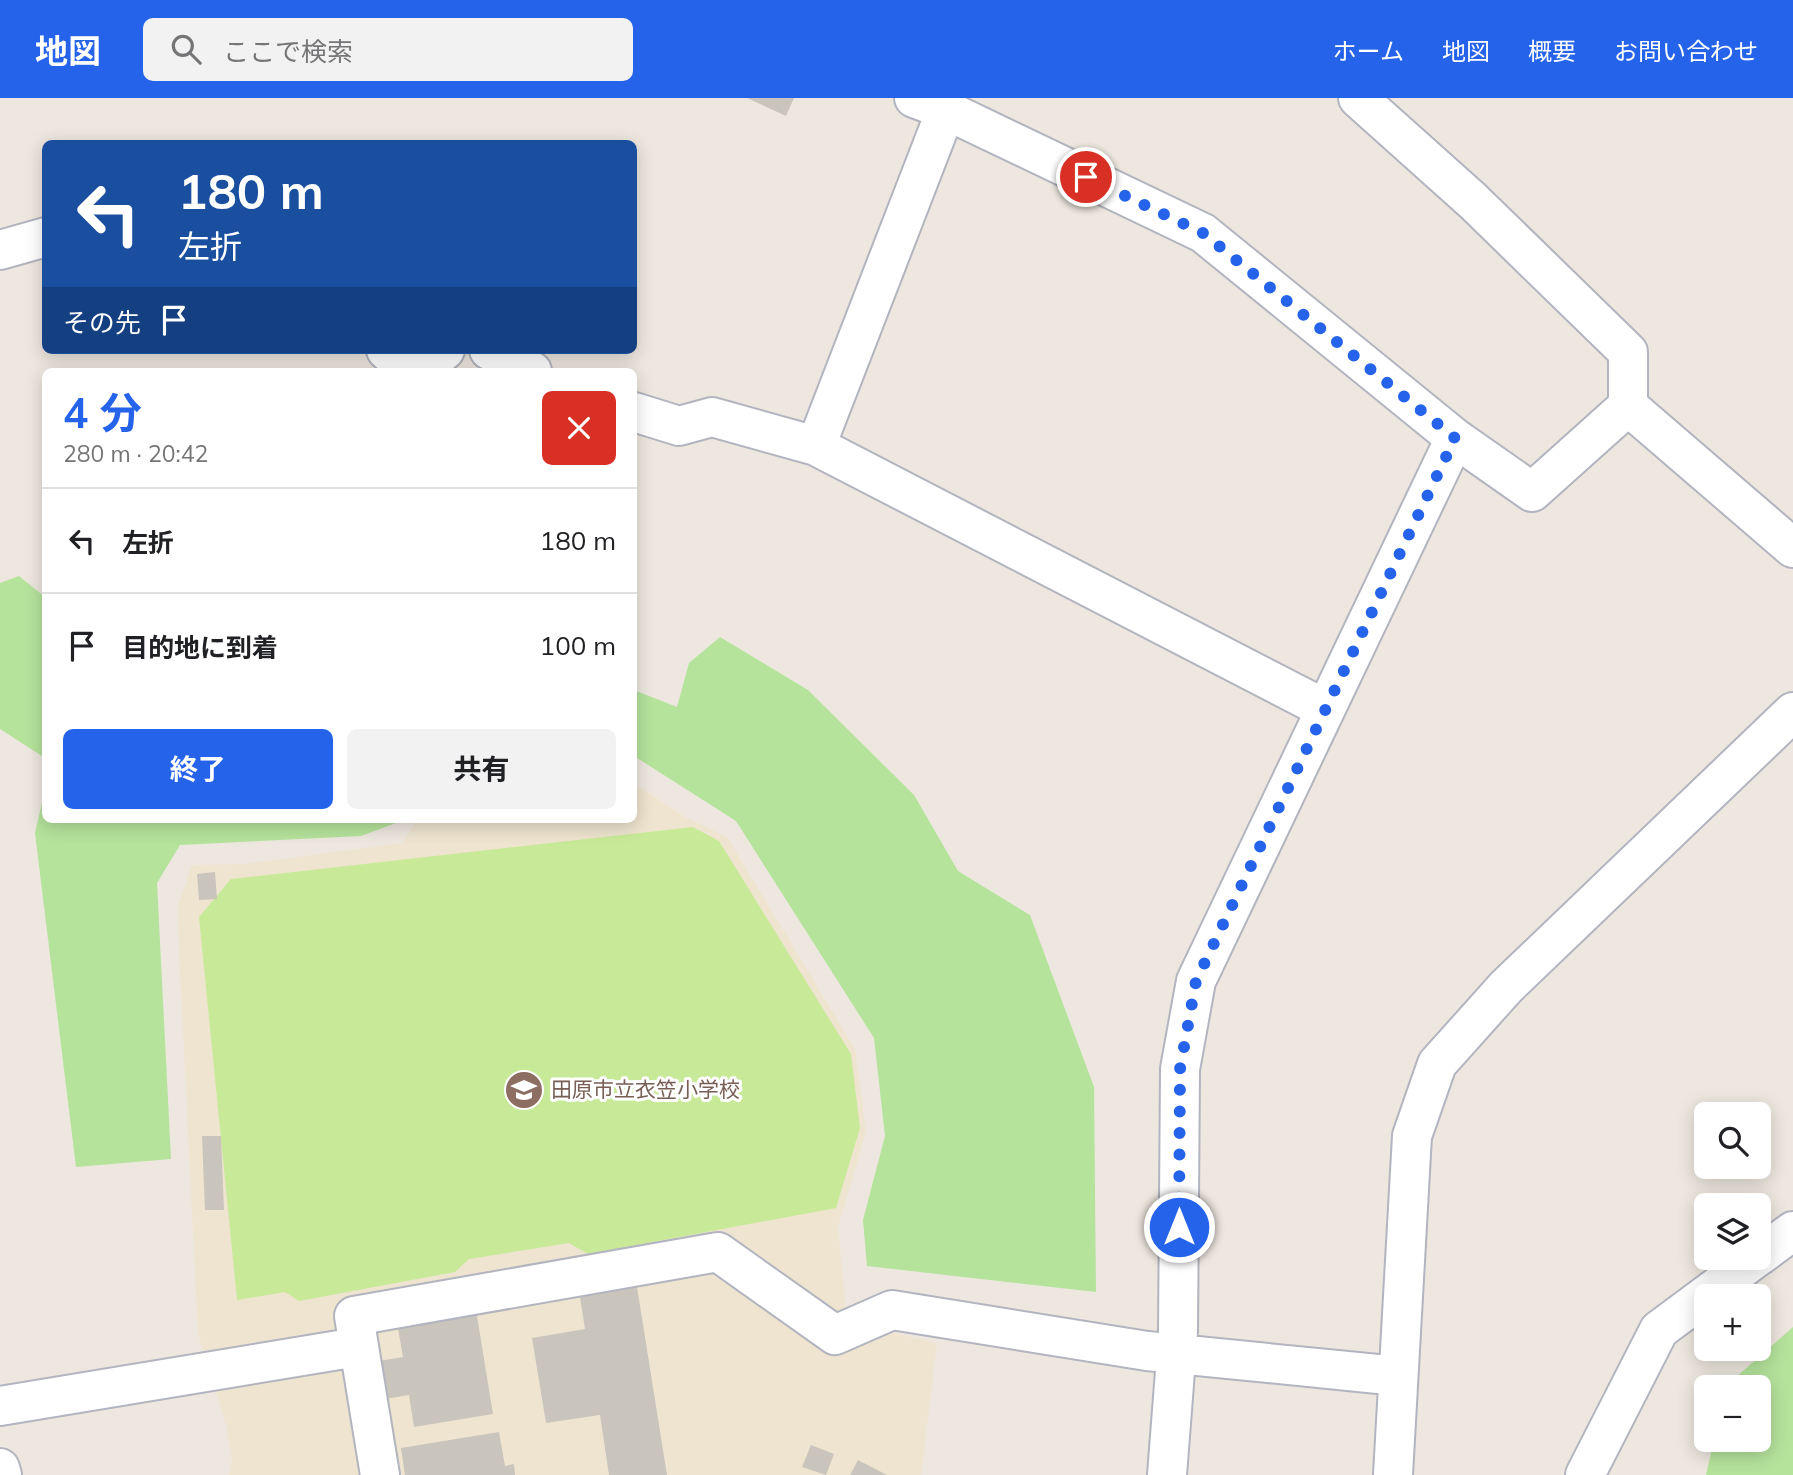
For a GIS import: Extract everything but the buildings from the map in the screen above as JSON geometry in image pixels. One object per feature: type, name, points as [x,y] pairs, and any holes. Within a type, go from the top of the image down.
[{"type":"street","points":[[816,446],[930,104],[1203,233],[1455,438],[1532,492],[1628,406],[1628,352],[1473,201],[1358,98]]},
{"type":"street","points":[[0,250],[42,238]]},
{"type":"street","points":[[390,354],[403,366],[433,360],[440,354]]},
{"type":"street","points":[[497,354],[526,368]]},
{"type":"street","points":[[1628,406],[1793,548]]},
{"type":"street","points":[[637,413],[678,426],[712,417],[816,446],[1325,709]]},
{"type":"street","points":[[1167,1475],[1178,1332],[1180,1069],[1196,981],[1455,438]]},
{"type":"street","points":[[1393,1475],[1412,1136],[1437,1064],[1506,987],[1793,712]]},
{"type":"street","points":[[1771,1247],[1793,1231]]},
{"type":"street","points":[[380,1475],[354,1316],[718,1252],[835,1335],[892,1310],[1175,1353],[1398,1376]]},
{"type":"street","points":[[1585,1475],[1659,1330],[1740,1270]]},
{"type":"street","points":[[0,1406],[357,1347]]},
{"type":"street","points":[[0,1468],[2,1475]]},
{"type":"shaded area","name":"田原市立衣笠小学校","points":[[637,785],[685,817],[727,837],[855,1049],[866,1132],[838,1227],[847,1322],[937,1343],[921,1475],[229,1475],[232,1459],[226,1425],[198,1334],[177,909],[192,865],[245,864],[403,843],[415,823],[637,823]]},
{"type":"green space","points":[[19,576],[42,595],[42,756],[0,729],[0,583]]},
{"type":"green space","points":[[720,637],[808,690],[914,795],[958,871],[1030,915],[1094,1087],[1096,1292],[867,1266],[863,1220],[885,1136],[874,1038],[736,821],[637,758],[637,691],[677,707],[689,663]]},
{"type":"green space","points":[[42,802],[42,823],[396,823],[361,836],[180,845],[157,883],[171,1159],[76,1167],[35,833]]},
{"type":"green space","points":[[693,827],[719,841],[851,1054],[860,1128],[836,1208],[588,1254],[569,1243],[469,1259],[455,1272],[299,1301],[285,1292],[237,1300],[199,917],[231,879]]},
{"type":"green space","points":[[1793,1327],[1793,1475],[1706,1475],[1711,1452],[1771,1452],[1771,1375],[1738,1375],[1754,1361],[1771,1361],[1771,1346]]},
{"type":"place","name":"田原市立衣笠小学校","points":[[524,1090]]},
{"type":"route","points":[[1086,177],[1203,233],[1455,438],[1196,981],[1180,1069],[1179,1227]]}]
